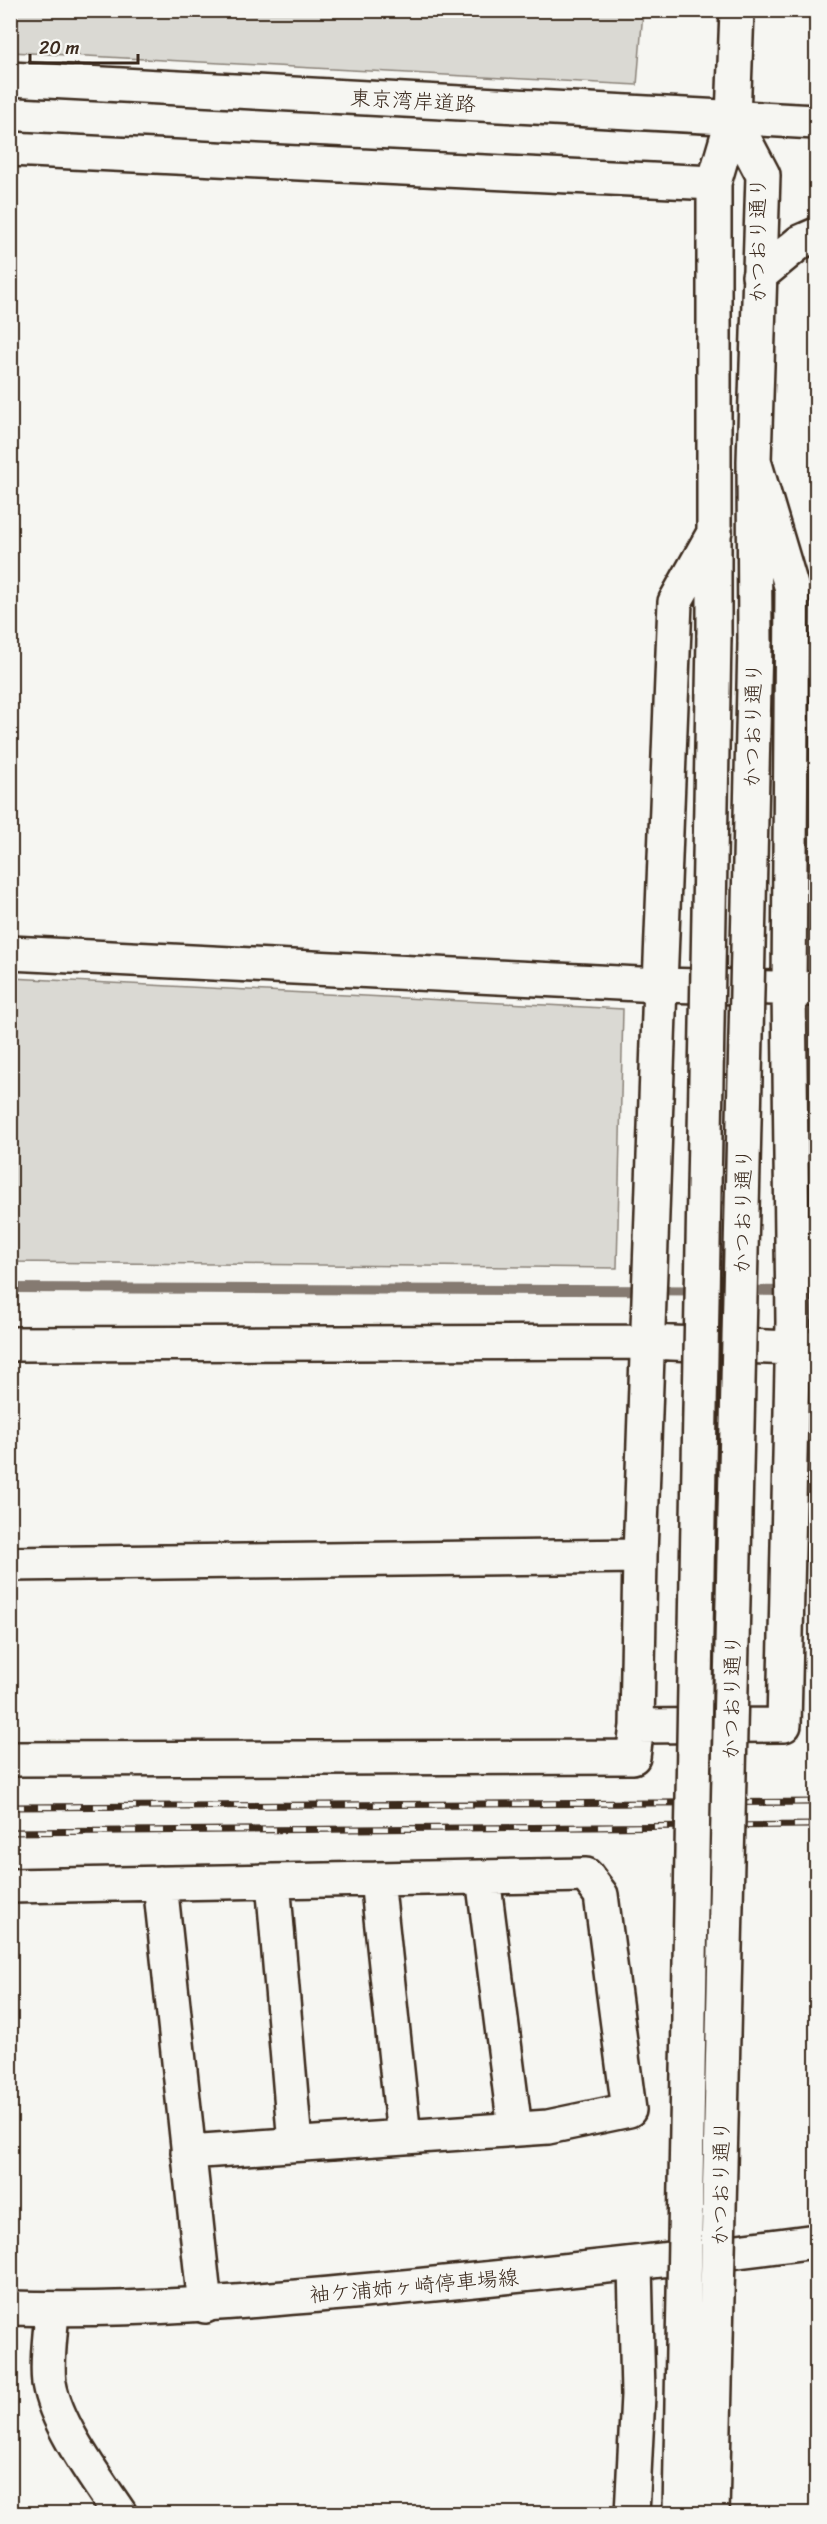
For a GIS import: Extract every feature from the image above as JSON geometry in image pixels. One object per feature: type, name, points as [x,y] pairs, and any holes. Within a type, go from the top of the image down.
[{"type":"main road","points":[[733,118],[737,10]]},
{"type":"main road","name":"東京湾岸道路","points":[[10,79],[816,122]]},
{"type":"main road","name":"かつおり通り","points":[[680,2514],[714,637],[714,183],[733,118]]},
{"type":"main road","name":"かつおり通り","points":[[712,2514],[755,643],[754,461],[763,175],[733,118]]},
{"type":"main road","points":[[10,149],[714,183]]},
{"type":"main road","points":[[759,276],[800,242],[816,236]]},
{"type":"main road","points":[[637,1726],[784,1725],[800,1339],[792,1250],[803,989],[792,589],[754,461]]},
{"type":"main road","points":[[10,1759],[633,1757],[637,1726],[650,1249],[675,602],[715,531]]},
{"type":"main road","points":[[10,953],[660,985],[803,989]]},
{"type":"main road","points":[[10,1344],[648,1332],[800,1339]]},
{"type":"main road","points":[[10,1564],[640,1556]]},
{"type":"main road","points":[[10,1886],[586,1875],[601,1895],[628,2110],[548,2127],[188,2152]]},
{"type":"main road","points":[[483,1877],[515,2129]]},
{"type":"main road","points":[[377,1879],[404,2137]]},
{"type":"main road","points":[[273,1881],[295,2144]]},
{"type":"main road","points":[[160,1883],[205,2306]]},
{"type":"main road","name":"袖ケ浦姉ヶ崎停車場線","points":[[10,2308],[205,2306],[634,2265],[816,2241]]},
{"type":"main road","points":[[632,2514],[638,2395],[634,2265]]},
{"type":"main road","points":[[52,2309],[49,2382],[54,2403],[62,2422],[120,2514]]},
{"type":"shaded area","points":[[10,11],[643,11],[637,85],[11,52]]},
{"type":"shaded area","points":[[11,978],[623,1009],[617,1268],[11,1262]]},
{"type":"waterway","points":[[10,1288],[816,1291]]},
{"type":"railway","points":[[10,1807],[816,1802]]},
{"type":"railway","points":[[10,1832],[816,1825]]}]
